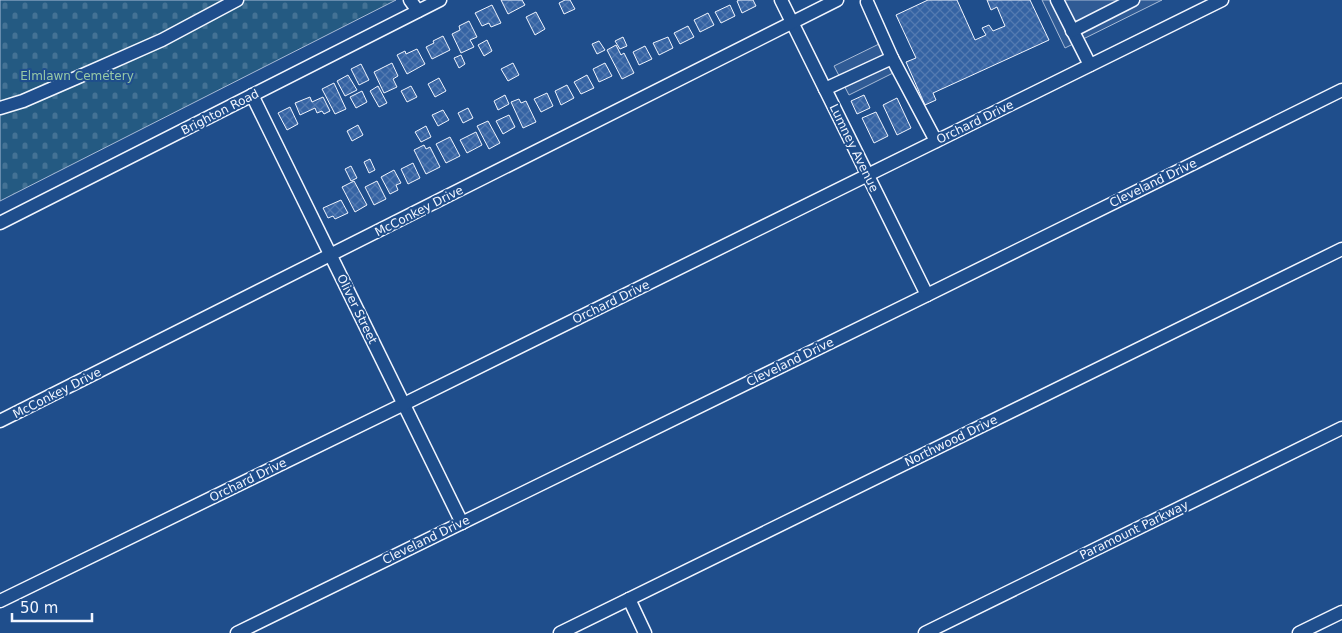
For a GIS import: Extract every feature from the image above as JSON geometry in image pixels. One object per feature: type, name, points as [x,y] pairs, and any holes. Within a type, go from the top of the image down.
[{"type":"street","points":[[0,108],[67,82],[162,40],[237,0]]},
{"type":"street","points":[[410,0],[418,11]]},
{"type":"street","name":"Brighton Road","points":[[0,223],[440,0]]},
{"type":"street","name":"Lumney Avenue","points":[[781,0],[926,295]]},
{"type":"street","name":"McConkey Drive","points":[[0,421],[837,0]]},
{"type":"street","points":[[1058,0],[1090,66]]},
{"type":"street","points":[[1072,30],[1133,0]]},
{"type":"street","points":[[869,1],[892,58],[936,142]]},
{"type":"street","name":"Orchard Drive","points":[[0,601],[936,142],[1216,1]]},
{"type":"street","points":[[825,89],[892,58]]},
{"type":"street","name":"Cleveland Drive","points":[[237,633],[1342,90]]},
{"type":"street","name":"Oliver Street","points":[[252,95],[462,523]]},
{"type":"street","name":"Northwood Drive","points":[[560,633],[1342,249]]},
{"type":"street","name":"Paramount Parkway","points":[[925,633],[1342,428]]},
{"type":"street","points":[[629,600],[645,633]]},
{"type":"street","points":[[1299,633],[1342,612]]},
{"type":"green space","name":"Elmlawn Cemetery","points":[[0,0],[396,0],[0,201]]},
{"type":"shaded area","points":[[1042,0],[1162,0],[1065,48]]},
{"type":"shaded area","points":[[879,44],[893,73],[849,95],[834,66]]},
{"type":"building","points":[[501,0],[522,0],[525,5],[508,14]]},
{"type":"building","points":[[570,0],[575,9],[564,14],[559,3]]},
{"type":"building","points":[[753,0],[756,6],[742,13],[737,1]]},
{"type":"building","points":[[928,0],[957,0],[975,40],[986,35],[982,28],[989,25],[993,31],[1005,26],[997,7],[991,10],[987,0],[1030,0],[1049,40],[933,93],[936,100],[925,105],[906,62],[916,58],[896,15]]},
{"type":"building","points":[[492,5],[501,23],[491,27],[489,23],[482,26],[475,13]]},
{"type":"building","points":[[730,5],[735,16],[721,23],[715,12]]},
{"type":"building","points":[[536,12],[545,29],[535,35],[526,17]]},
{"type":"building","points":[[708,13],[714,25],[700,32],[694,20]]},
{"type":"building","points":[[469,21],[477,37],[470,40],[474,47],[461,53],[452,34],[460,30],[459,26]]},
{"type":"building","points":[[688,26],[694,37],[680,44],[674,33]]},
{"type":"building","points":[[443,36],[450,50],[432,59],[426,47]]},
{"type":"building","points":[[623,37],[627,46],[620,49],[615,41]]},
{"type":"building","points":[[668,37],[673,48],[659,55],[653,43]]},
{"type":"building","points":[[487,40],[492,51],[484,56],[478,45]]},
{"type":"building","points":[[599,41],[605,50],[597,54],[592,44]]},
{"type":"building","points":[[616,45],[621,55],[624,53],[634,73],[622,79],[607,50]]},
{"type":"building","points":[[645,46],[652,59],[639,65],[633,52]]},
{"type":"building","points":[[417,49],[425,64],[407,74],[397,55],[405,51],[406,54]]},
{"type":"building","points":[[461,55],[465,64],[459,68],[454,58]]},
{"type":"building","points":[[392,63],[398,76],[393,79],[397,87],[384,93],[374,72]]},
{"type":"building","points":[[513,63],[519,75],[508,81],[501,69]]},
{"type":"building","points":[[605,63],[612,76],[599,82],[593,69]]},
{"type":"building","points":[[361,64],[369,80],[359,85],[351,69]]},
{"type":"building","points":[[348,75],[357,90],[345,96],[337,81]]},
{"type":"building","points":[[587,75],[594,88],[581,94],[574,82]]},
{"type":"building","points":[[439,78],[446,91],[435,97],[428,84]]},
{"type":"building","points":[[334,83],[346,109],[335,114],[322,89]]},
{"type":"building","points":[[567,85],[574,98],[561,105],[555,91]]},
{"type":"building","points":[[378,86],[387,103],[379,107],[370,91]]},
{"type":"building","points":[[411,86],[417,97],[407,102],[401,91]]},
{"type":"building","points":[[362,91],[367,102],[356,108],[350,97]]},
{"type":"building","points":[[547,93],[553,106],[541,112],[534,99]]},
{"type":"building","points":[[505,95],[509,104],[498,110],[494,101]]},
{"type":"building","points":[[864,95],[870,108],[857,114],[851,101]]},
{"type":"building","points":[[310,97],[312,102],[323,97],[330,111],[324,114],[322,111],[317,113],[315,108],[300,115],[295,103]]},
{"type":"building","points":[[897,98],[911,128],[897,135],[883,105]]},
{"type":"building","points":[[519,99],[521,103],[526,101],[536,122],[523,128],[511,102]]},
{"type":"building","points":[[290,107],[298,124],[287,130],[278,113]]},
{"type":"building","points":[[468,108],[473,118],[463,123],[458,113]]},
{"type":"building","points":[[443,110],[449,120],[438,126],[432,115]]},
{"type":"building","points":[[876,112],[888,136],[874,143],[862,118]]},
{"type":"building","points":[[509,115],[515,127],[503,134],[496,121]]},
{"type":"building","points":[[488,121],[500,143],[489,149],[477,126]]},
{"type":"building","points":[[358,125],[363,135],[352,141],[347,131]]},
{"type":"building","points":[[426,126],[431,137],[421,142],[415,132]]},
{"type":"building","points":[[476,132],[482,145],[467,153],[460,140]]},
{"type":"building","points":[[450,137],[460,156],[446,163],[436,144]]},
{"type":"building","points":[[424,145],[426,149],[430,147],[440,167],[426,174],[414,150]]},
{"type":"building","points":[[370,159],[375,170],[369,173],[364,162]]},
{"type":"building","points":[[413,163],[420,178],[408,184],[401,169]]},
{"type":"building","points":[[351,166],[357,178],[351,181],[345,169]]},
{"type":"building","points":[[394,170],[401,183],[396,185],[398,190],[390,194],[381,177]]},
{"type":"building","points":[[354,181],[367,205],[355,212],[342,187]]},
{"type":"building","points":[[377,181],[386,199],[374,205],[365,187]]},
{"type":"building","points":[[341,200],[348,213],[335,219],[333,216],[328,218],[323,208]]}]
